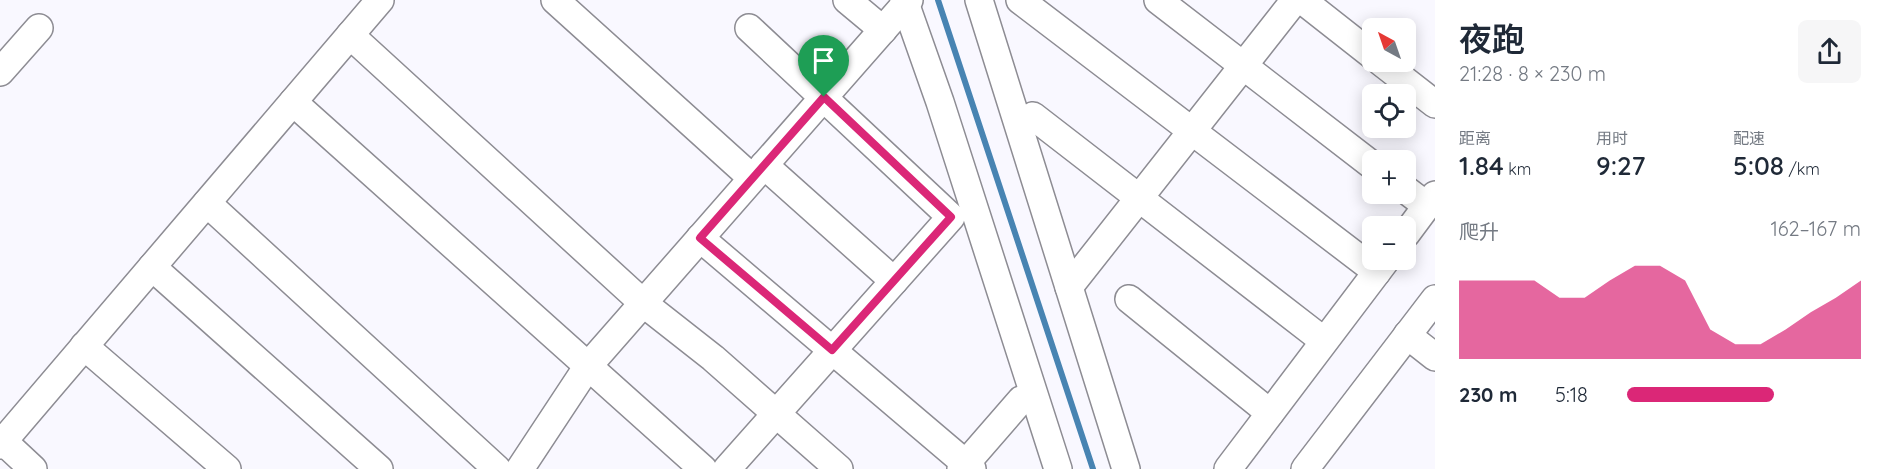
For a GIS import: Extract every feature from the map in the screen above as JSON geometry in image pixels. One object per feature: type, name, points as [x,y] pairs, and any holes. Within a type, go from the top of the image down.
[{"type":"street","points":[[33,469],[2,443],[380,0]]},
{"type":"street","points":[[555,0],[758,172],[894,281]]},
{"type":"street","points":[[847,0],[883,30]]},
{"type":"street","points":[[979,0],[1126,469]]},
{"type":"street","points":[[1020,0],[1192,131],[1362,252]]},
{"type":"street","points":[[1158,0],[1362,157]]},
{"type":"street","points":[[1069,287],[1295,0]]},
{"type":"street","points":[[1302,0],[1362,47]]},
{"type":"street","points":[[520,469],[588,366],[906,1]]},
{"type":"street","points":[[906,1],[1058,469]]},
{"type":"street","points":[[0,72],[39,28]]},
{"type":"street","points":[[727,469],[951,217],[749,28]]},
{"type":"street","points":[[351,35],[643,303],[714,358],[839,469]]},
{"type":"street","points":[[1394,72],[1435,104]]},
{"type":"street","points":[[293,102],[703,469]]},
{"type":"street","points":[[1033,116],[1324,341]]},
{"type":"street","points":[[1414,216],[1422,197]]},
{"type":"street","points":[[207,203],[497,469]]},
{"type":"street","points":[[700,238],[966,467],[1021,400]]},
{"type":"street","points":[[152,267],[379,469]]},
{"type":"street","points":[[1228,469],[1379,270]]},
{"type":"street","points":[[1129,299],[1270,413]]},
{"type":"street","points":[[1315,465],[1435,299]]},
{"type":"street","points":[[1407,335],[1435,357]]},
{"type":"street","points":[[84,346],[227,469]]},
{"type":"waterway","points":[[938,0],[1093,469]]},
{"type":"route","points":[[824,97],[951,217],[832,350],[700,238],[824,97]]}]
